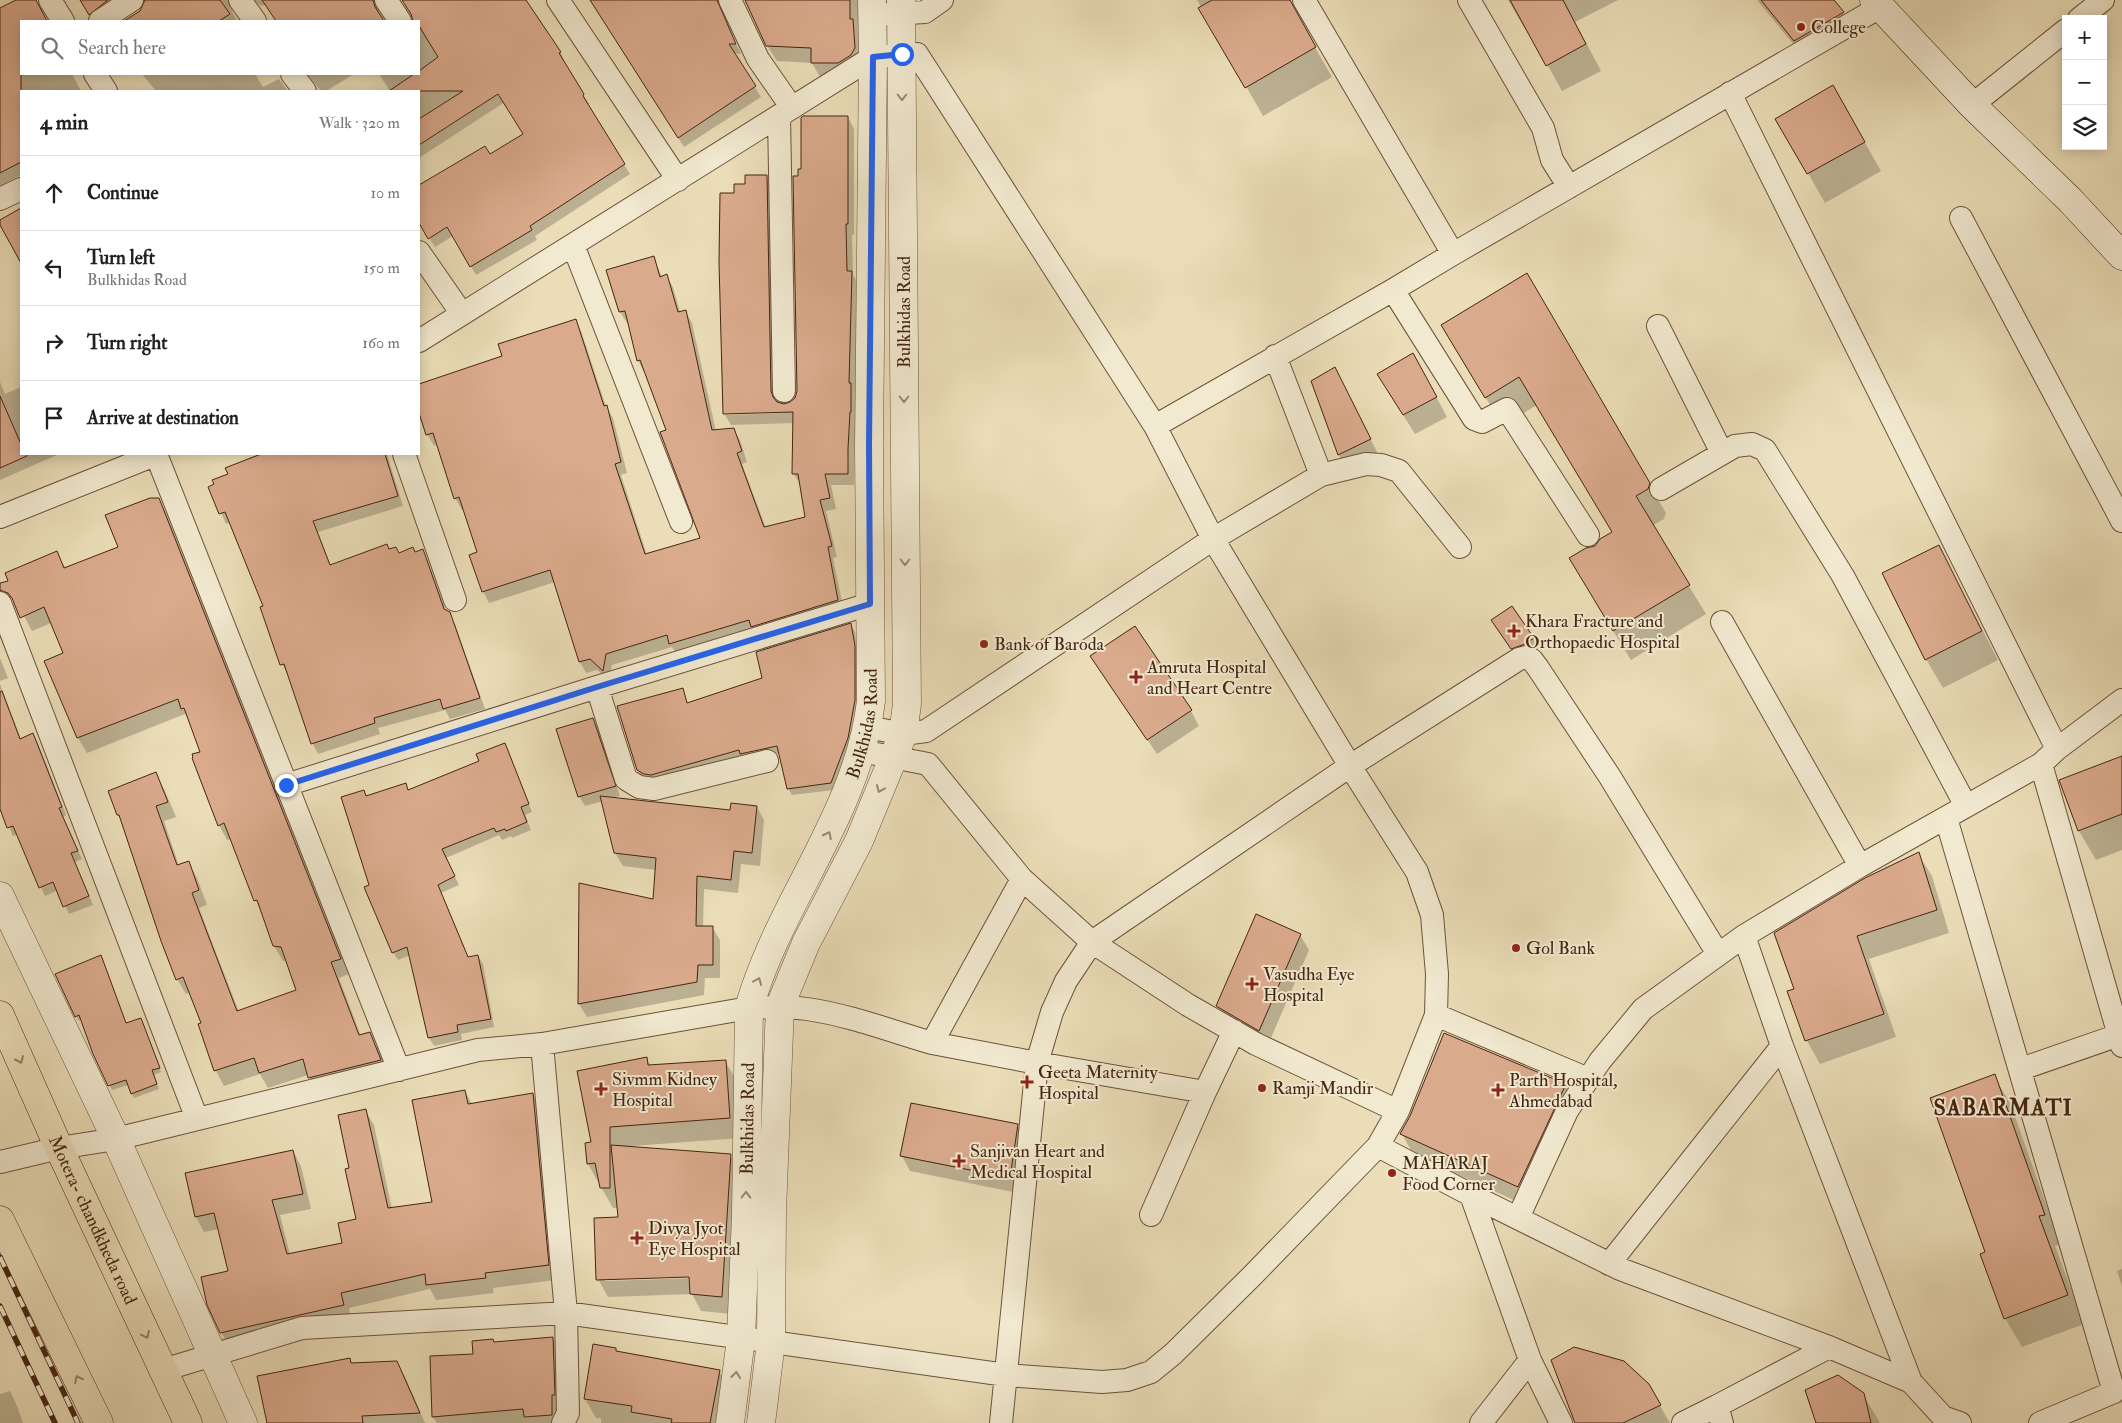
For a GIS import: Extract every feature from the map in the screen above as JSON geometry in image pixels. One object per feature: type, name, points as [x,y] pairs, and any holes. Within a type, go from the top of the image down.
[{"type":"main road","name":"Motera- chandkheda road","points":[[0,1015],[58,1148],[188,1423]]},
{"type":"main road","points":[[0,1220],[99,1423]]},
{"type":"street","points":[[50,0],[62,20]]},
{"type":"street","points":[[102,20],[132,0]]},
{"type":"street","points":[[240,0],[254,20]]},
{"type":"street","points":[[386,0],[399,20]]},
{"type":"street","points":[[558,0],[678,180]]},
{"type":"street","points":[[730,0],[785,112],[784,391]]},
{"type":"street","points":[[872,7],[901,6],[925,12],[942,0]]},
{"type":"street","points":[[1304,0],[1453,254]]},
{"type":"street","points":[[1468,0],[1543,128],[1552,160],[1569,187]]},
{"type":"street","points":[[2084,15],[2103,0]]},
{"type":"street","points":[[1155,426],[1393,290],[1730,93],[1877,4],[1972,105],[2070,200],[2122,256]]},
{"type":"street","name":"Bulkhidas Road","points":[[761,1423],[771,1342],[772,1212],[780,1006],[806,943],[859,841],[898,746],[907,694],[901,6]]},
{"type":"street","name":"Bulkhidas Road","points":[[730,1423],[741,1339],[746,1215],[749,1008],[755,987],[778,934],[832,826],[864,739],[871,702],[869,435],[872,7]]},
{"type":"street","points":[[1972,105],[2062,33]]},
{"type":"street","points":[[163,1370],[212,1357],[302,1328],[566,1313],[1006,1375],[1102,1382],[1127,1380],[1151,1372],[1174,1354],[1378,1146],[1398,1111],[1436,1015],[1437,974],[1432,915],[1417,872],[1350,766],[1213,539],[1155,426],[917,54],[873,57],[420,340]]},
{"type":"street","points":[[96,75],[105,90]]},
{"type":"street","points":[[293,75],[304,90]]},
{"type":"street","points":[[1730,93],[2049,757],[2120,1040],[2021,1069]]},
{"type":"street","points":[[0,199],[20,189]]},
{"type":"street","points":[[1961,218],[2122,521]]},
{"type":"street","points":[[572,245],[681,522]]},
{"type":"street","points":[[420,253],[462,314]]},
{"type":"street","points":[[1393,290],[1474,418],[1482,422],[1507,409],[1588,535]]},
{"type":"street","points":[[1658,326],[1722,453]]},
{"type":"street","points":[[1275,356],[1321,475]]},
{"type":"street","points":[[1661,489],[1735,446],[1752,444],[1765,450],[1843,576],[1966,806]]},
{"type":"street","points":[[0,517],[155,455]]},
{"type":"street","points":[[157,455],[399,1070]]},
{"type":"street","points":[[404,455],[455,600]]},
{"type":"street","points":[[898,746],[926,731],[1213,539],[1321,475],[1366,464],[1382,465],[1399,471],[1460,547]]},
{"type":"street","points":[[0,603],[197,1120]]},
{"type":"street","points":[[286,785],[597,687],[870,604]]},
{"type":"street","points":[[1722,622],[1860,866]]},
{"type":"street","points":[[1001,1423],[1038,1063],[1052,1012],[1066,981],[1092,942],[1350,766],[1511,664],[1526,657],[1532,660],[1610,777],[1718,954]]},
{"type":"street","points":[[597,687],[626,779],[639,787],[654,790],[767,761]]},
{"type":"street","points":[[1518,1218],[1567,1111],[1600,1060],[1643,1009],[1744,936],[1860,866],[2049,757],[2122,700]]},
{"type":"street","points":[[864,739],[898,746],[928,764],[1022,879],[1092,942],[1188,1004],[1256,1044],[1398,1111]]},
{"type":"street","points":[[1946,818],[2118,1390],[2040,1423]]},
{"type":"street","points":[[932,1043],[1022,879]]},
{"type":"street","points":[[0,896],[116,1139],[243,1423]]},
{"type":"street","points":[[1744,936],[1782,1046],[1911,1382]]},
{"type":"street","points":[[0,1162],[58,1148],[116,1139],[478,1050],[542,1044],[749,1008],[780,1006],[835,1015],[932,1043],[1205,1092]]},
{"type":"street","points":[[1436,1015],[1588,1078]]},
{"type":"street","points":[[1151,1215],[1234,1031]]},
{"type":"street","points":[[542,1044],[566,1313],[568,1413],[564,1423]]},
{"type":"street","points":[[1609,1264],[1782,1046]]},
{"type":"street","points":[[1378,1146],[1609,1264],[1829,1347],[1911,1382],[1949,1421]]},
{"type":"street","points":[[1471,1195],[1530,1360],[1561,1423]]},
{"type":"street","points":[[1683,1423],[1720,1414],[1829,1347]]},
{"type":"street","points":[[1481,1423],[1530,1360]]},
{"type":"building","points":[[16,0],[36,0],[46,20],[20,20],[20,163],[0,173],[0,8]]},
{"type":"building","points":[[80,0],[108,0],[89,15]]},
{"type":"building","points":[[145,0],[220,0],[230,14],[221,20],[126,20],[140,11]]},
{"type":"building","points":[[262,0],[373,0],[383,20],[275,20]]},
{"type":"building","points":[[402,0],[526,0],[561,52],[559,53],[584,94],[583,96],[625,164],[530,226],[532,230],[470,267],[447,227],[428,239],[420,225],[420,184],[485,146],[490,154],[523,134],[498,94],[420,144],[420,118],[463,91],[390,90],[413,75],[420,75],[420,70],[438,57],[420,28],[420,20],[413,20]]},
{"type":"building","points":[[590,0],[717,0],[736,44],[729,44],[756,86],[678,138]]},
{"type":"building","points":[[745,0],[850,0],[850,19],[853,19],[855,48],[851,55],[838,63],[811,63],[811,48],[766,46]]},
{"type":"building","points":[[1212,0],[1290,0],[1316,47],[1245,88],[1198,8]]},
{"type":"building","points":[[1510,0],[1563,0],[1586,44],[1546,66]]},
{"type":"building","name":"College","points":[[1761,0],[1834,0],[1844,12],[1794,41]]},
{"type":"building","points":[[1833,85],[1865,142],[1807,174],[1775,119]]},
{"type":"building","points":[[803,116],[848,116],[847,271],[852,271],[849,383],[851,383],[851,412],[848,474],[825,474],[830,498],[820,500],[832,546],[828,547],[838,600],[751,627],[749,620],[669,644],[667,635],[606,654],[603,671],[590,659],[579,662],[550,570],[482,592],[469,555],[477,552],[459,497],[454,499],[433,433],[426,435],[420,416],[420,384],[502,356],[498,344],[576,319],[604,406],[607,405],[621,462],[615,464],[645,554],[700,538],[660,432],[666,430],[640,360],[637,361],[625,311],[619,312],[606,270],[654,256],[660,277],[667,274],[678,312],[686,310],[712,430],[734,428],[742,451],[737,453],[764,527],[805,517],[798,474],[792,474],[793,412],[723,414],[719,262],[720,193],[734,193],[734,184],[745,184],[745,175],[767,175],[771,391],[777,402],[784,404],[790,402],[795,398],[797,391],[793,176],[798,176],[798,169],[801,169],[801,118]]},
{"type":"building","points":[[20,209],[20,261],[0,225],[0,220]]},
{"type":"building","points":[[1527,273],[1650,483],[1648,489],[1636,496],[1690,585],[1613,631],[1569,558],[1586,548],[1595,546],[1600,539],[1612,532],[1519,377],[1485,398],[1441,325]]},
{"type":"building","points":[[1413,353],[1437,397],[1403,415],[1377,374]]},
{"type":"building","points":[[1335,367],[1371,439],[1338,455],[1311,381]]},
{"type":"building","points":[[0,396],[20,442],[20,455],[27,456],[0,468]]},
{"type":"building","points":[[258,455],[385,455],[398,496],[313,521],[330,565],[387,544],[389,549],[396,547],[399,553],[413,547],[415,552],[423,549],[444,609],[450,612],[480,698],[443,709],[440,699],[374,718],[375,723],[311,744],[284,664],[280,665],[260,607],[263,606],[225,512],[219,514],[208,487],[214,484],[212,480],[228,474],[225,468]]},
{"type":"building","points":[[150,498],[159,498],[341,959],[331,962],[359,1035],[370,1032],[381,1060],[308,1078],[303,1059],[259,1073],[254,1058],[214,1071],[198,1024],[201,1023],[183,977],[176,980],[119,815],[117,815],[108,791],[156,772],[168,802],[156,806],[177,865],[189,861],[199,890],[192,893],[237,1011],[296,990],[281,947],[273,946],[257,900],[254,901],[224,823],[218,826],[192,758],[192,754],[200,752],[184,708],[181,709],[178,699],[77,738],[44,661],[63,653],[44,607],[20,618],[12,598],[8,593],[0,590],[0,583],[8,581],[5,573],[57,551],[64,568],[118,547],[105,515]]},
{"type":"building","points":[[1939,545],[1982,631],[1925,660],[1882,573]]},
{"type":"building","points":[[1512,606],[1534,638],[1525,644],[1511,649],[1491,620]]},
{"type":"building","points":[[851,623],[855,646],[855,700],[848,738],[831,783],[787,789],[777,746],[740,754],[739,750],[651,775],[637,770],[617,706],[683,688],[687,703],[762,678],[756,652]]},
{"type":"building","points":[[1135,626],[1192,710],[1147,740],[1090,656]]},
{"type":"building","points":[[2,691],[20,739],[33,733],[62,807],[59,808],[78,851],[71,853],[89,896],[63,907],[53,882],[39,888],[13,826],[7,828],[0,809],[0,692]]},
{"type":"building","points":[[593,718],[616,786],[578,797],[556,729]]},
{"type":"building","points":[[505,743],[529,804],[521,807],[527,822],[506,831],[505,829],[496,832],[494,828],[442,849],[455,876],[438,885],[468,957],[478,955],[491,1019],[457,1025],[458,1032],[428,1038],[407,947],[392,953],[364,887],[369,885],[341,797],[364,790],[366,796],[406,783],[408,790],[479,761],[476,754]]},
{"type":"building","points":[[2122,756],[2122,814],[2078,831],[2059,780]]},
{"type":"building","points":[[600,796],[730,810],[731,803],[757,806],[752,853],[734,851],[731,880],[697,876],[696,926],[713,926],[713,965],[698,965],[697,982],[578,1004],[579,883],[653,899],[656,858],[614,853]]},
{"type":"building","points":[[1919,852],[1937,910],[1857,936],[1884,1014],[1805,1041],[1787,991],[1794,989],[1774,933],[1865,878]]},
{"type":"building","points":[[1256,914],[1301,934],[1259,1031],[1216,1006]]},
{"type":"building","points":[[101,955],[126,1023],[141,1018],[160,1068],[152,1070],[157,1084],[131,1094],[126,1080],[108,1086],[93,1054],[79,1015],[75,1017],[55,974]]},
{"type":"building","points":[[1444,1033],[1566,1084],[1518,1187],[1400,1134],[1410,1116]]},
{"type":"building","points":[[647,1057],[648,1065],[726,1060],[730,1118],[610,1127],[610,1188],[600,1188],[595,1163],[587,1164],[585,1143],[591,1142],[577,1071]]},
{"type":"building","points":[[1995,1074],[2045,1215],[2039,1216],[2068,1295],[2004,1319],[1980,1254],[1985,1252],[1930,1098]]},
{"type":"building","points":[[465,1090],[468,1104],[533,1093],[549,1265],[485,1273],[486,1278],[426,1285],[425,1274],[341,1293],[344,1305],[220,1333],[207,1305],[201,1277],[228,1271],[214,1213],[195,1217],[185,1173],[293,1150],[303,1194],[272,1200],[287,1254],[342,1243],[338,1223],[356,1219],[345,1169],[349,1168],[338,1115],[366,1109],[388,1208],[432,1202],[412,1100]]},
{"type":"building","points":[[911,1103],[1018,1124],[1010,1178],[900,1156]]},
{"type":"building","points":[[611,1145],[731,1154],[722,1297],[690,1294],[689,1277],[596,1280],[594,1218],[618,1217]]},
{"type":"building","points":[[553,1337],[555,1395],[552,1395],[552,1415],[524,1417],[523,1409],[432,1417],[430,1356],[473,1354],[472,1341],[493,1339],[494,1342]]},
{"type":"building","points":[[593,1344],[616,1348],[616,1351],[720,1370],[710,1423],[671,1423],[672,1419],[631,1412],[632,1406],[584,1399]]},
{"type":"building","points":[[1574,1347],[1624,1361],[1649,1384],[1661,1405],[1623,1423],[1575,1423],[1551,1360]]},
{"type":"building","points":[[350,1358],[351,1363],[397,1361],[420,1413],[362,1416],[363,1423],[267,1423],[257,1376]]},
{"type":"building","points":[[1838,1375],[1864,1393],[1871,1423],[1816,1423],[1805,1390]]},
{"type":"railway","points":[[0,1257],[78,1423]]},
{"type":"railway","points":[[0,1306],[55,1423]]},
{"type":"place","name":"College","points":[[1801,27]]},
{"type":"place","name":"Khara Fracture and Orthopaedic Hospital","points":[[1514,631]]},
{"type":"place","name":"Bank of Baroda","points":[[984,644]]},
{"type":"place","name":"Amruta Hospital and Heart Centre","points":[[1136,677]]},
{"type":"place","name":"Gol Bank","points":[[1516,948]]},
{"type":"place","name":"Vasudha Eye Hospital","points":[[1252,984]]},
{"type":"place","name":"Geeta Maternity Hospital","points":[[1027,1082]]},
{"type":"place","name":"Ramji Mandir","points":[[1262,1088]]},
{"type":"place","name":"Sivmm Kidney Hospital","points":[[601,1089]]},
{"type":"place","name":"Parth Hospital, Ahmedabad","points":[[1498,1090]]},
{"type":"place","name":"Sanjivan Heart and Medical Hospital","points":[[959,1161]]},
{"type":"place","name":"MAHARAJ Food Corner","points":[[1392,1173]]},
{"type":"place","name":"Divya Jyot Eye Hospital","points":[[637,1238]]},
{"type":"district","name":"SABARMATI","points":[[2003,1107]]},
{"type":"route","points":[[286,785],[597,687],[870,604],[869,445],[873,57],[902,54]]}]
